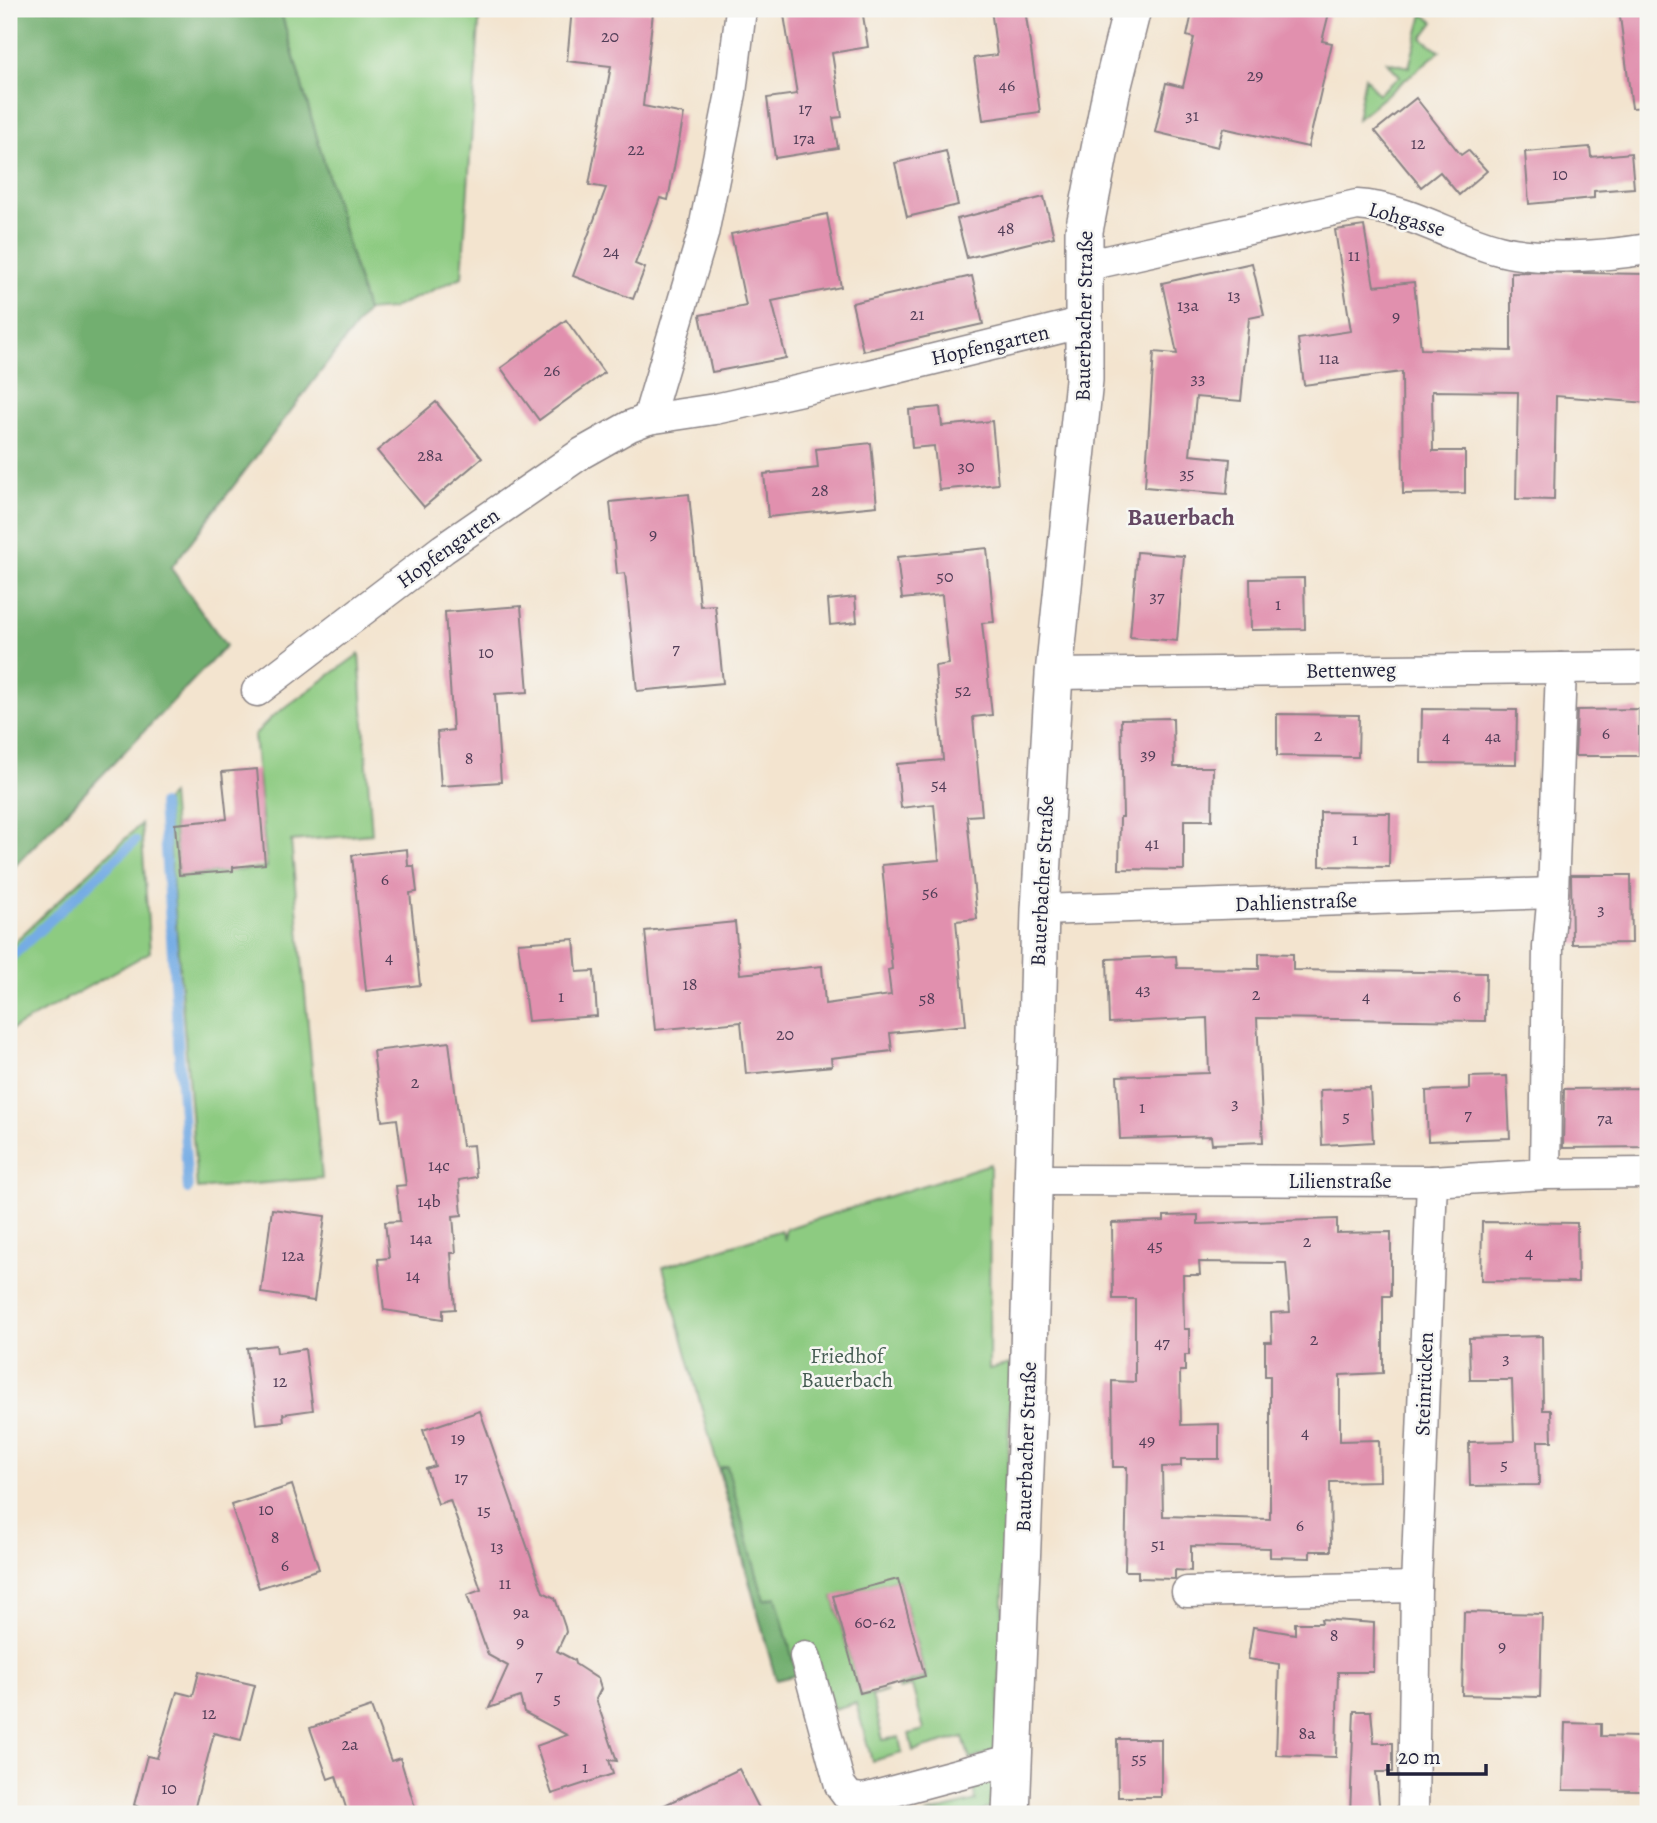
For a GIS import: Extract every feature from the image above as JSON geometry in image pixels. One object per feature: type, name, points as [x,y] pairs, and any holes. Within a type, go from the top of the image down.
[{"type":"street","points":[[649,419],[702,234],[731,93],[741,9]]},
{"type":"street","name":"Bauerbacher Straße","points":[[1011,1814],[1028,1395],[1031,1180],[1040,910],[1054,674],[1083,393],[1084,231],[1094,174],[1132,9]]},
{"type":"street","name":"Lohgasse","points":[[1084,266],[1357,205],[1388,210],[1497,250],[1518,254],[1617,254],[1648,249]]},
{"type":"street","name":"Hopfengarten","points":[[257,691],[443,549],[610,435],[649,419],[753,400],[1085,322]]},
{"type":"street","name":"Bettenweg","points":[[1054,674],[1648,667]]},
{"type":"street","points":[[1545,1174],[1548,947],[1553,893],[1561,668]]},
{"type":"street","name":"Dahlienstraße","points":[[1040,910],[1553,893]]},
{"type":"street","name":"Lilienstraße","points":[[1031,1180],[1432,1181],[1545,1174],[1648,1173]]},
{"type":"street","name":"Steinrücken","points":[[1413,1814],[1416,1587],[1432,1181]]},
{"type":"street","points":[[1186,1592],[1416,1587]]},
{"type":"street","points":[[805,1656],[840,1785],[849,1797],[864,1799],[1014,1759]]},
{"type":"green space","points":[[9,9],[280,9],[367,311],[171,568],[226,646],[9,872]]},
{"type":"green space","points":[[280,9],[480,9],[462,277],[391,309],[367,311]]},
{"type":"green space","points":[[1423,14],[1434,22],[1422,38],[1440,51],[1357,119],[1365,77],[1378,94],[1400,76],[1387,62],[1409,67]]},
{"type":"green space","points":[[359,654],[372,834],[291,841],[322,1178],[197,1189],[166,800],[171,795],[178,877],[267,867],[254,735],[272,717]]},
{"type":"green space","points":[[141,824],[150,952],[9,1031],[9,947]]},
{"type":"green space","name":"Friedhof Bauerbach","points":[[990,1164],[989,1369],[1011,1364],[998,1749],[970,1760],[963,1737],[913,1751],[909,1734],[924,1730],[912,1686],[899,1689],[898,1686],[926,1677],[898,1579],[833,1597],[861,1696],[888,1691],[872,1696],[883,1740],[899,1737],[902,1753],[872,1761],[856,1703],[833,1709],[816,1653],[772,1665],[663,1267],[781,1230],[785,1240],[785,1229]]},
{"type":"green space","points":[[727,1466],[764,1600],[776,1597],[797,1675],[776,1680],[719,1468]]},
{"type":"green space","points":[[983,1780],[995,1787],[997,1805],[974,1814],[925,1814],[976,1801],[971,1781]]},
{"type":"building","points":[[572,9],[653,12],[643,106],[684,114],[668,200],[660,198],[635,264],[645,268],[633,299],[573,276],[606,188],[589,185],[611,66],[567,61]]},
{"type":"building","points":[[783,9],[862,9],[868,47],[832,53],[842,117],[833,118],[838,148],[775,158],[767,98],[797,94]]},
{"type":"building","points":[[991,9],[1025,9],[1040,112],[983,120],[974,58],[997,55]]},
{"type":"building","points":[[1193,9],[1330,9],[1322,41],[1332,43],[1308,147],[1223,128],[1218,147],[1155,132],[1166,83],[1183,87],[1194,38],[1187,36]]},
{"type":"building","points":[[1619,9],[1648,9],[1648,107],[1632,108]]},
{"type":"building","points":[[1416,98],[1461,155],[1468,150],[1487,171],[1459,195],[1440,172],[1421,187],[1375,131]]},
{"type":"building","points":[[1590,147],[1591,157],[1631,153],[1634,188],[1594,191],[1594,198],[1529,204],[1525,152]]},
{"type":"building","points":[[946,151],[958,205],[907,217],[895,163]]},
{"type":"building","points":[[1044,197],[1054,237],[967,258],[957,219]]},
{"type":"building","points":[[827,214],[841,287],[772,301],[786,358],[712,372],[700,315],[746,306],[731,234]]},
{"type":"building","points":[[1364,226],[1374,286],[1414,282],[1421,349],[1511,351],[1511,272],[1648,274],[1648,403],[1556,396],[1554,500],[1516,499],[1518,392],[1432,391],[1433,451],[1465,451],[1465,493],[1403,494],[1402,372],[1304,385],[1298,339],[1351,331],[1335,230]]},
{"type":"building","points":[[1252,263],[1264,315],[1249,318],[1241,401],[1196,397],[1190,455],[1230,459],[1227,494],[1145,487],[1154,352],[1177,354],[1162,283]]},
{"type":"building","points":[[972,276],[983,324],[863,351],[852,303]]},
{"type":"building","points":[[566,320],[604,373],[539,420],[501,368]]},
{"type":"building","points":[[436,402],[482,458],[424,507],[377,451]]},
{"type":"building","points":[[940,407],[942,426],[992,421],[998,484],[939,490],[934,446],[912,448],[909,410]]},
{"type":"building","points":[[871,443],[877,506],[768,517],[764,474],[818,468],[816,449]]},
{"type":"building","points":[[689,494],[700,606],[715,605],[723,683],[637,691],[625,573],[617,574],[610,502]]},
{"type":"building","points":[[987,548],[994,622],[982,623],[992,715],[973,717],[982,815],[967,816],[977,919],[956,921],[966,1025],[890,1033],[892,1051],[831,1058],[832,1066],[746,1074],[741,1022],[655,1030],[645,931],[735,922],[740,974],[822,966],[825,1004],[891,995],[888,970],[892,969],[882,865],[939,860],[934,804],[901,808],[897,764],[943,760],[935,666],[949,664],[942,595],[902,599],[897,557]]},
{"type":"building","points":[[1137,552],[1184,556],[1177,641],[1130,637]]},
{"type":"building","points":[[1304,578],[1305,629],[1251,630],[1250,579]]},
{"type":"building","points":[[855,597],[857,622],[830,625],[828,600]]},
{"type":"building","points":[[521,606],[528,692],[495,694],[501,782],[441,786],[437,732],[453,730],[445,612]]},
{"type":"building","points":[[1422,709],[1517,710],[1516,764],[1421,763]]},
{"type":"building","points":[[1639,709],[1639,756],[1575,756],[1577,710]]},
{"type":"building","points":[[1277,714],[1359,715],[1358,757],[1277,756]]},
{"type":"building","points":[[1173,718],[1174,767],[1213,767],[1212,820],[1184,820],[1184,870],[1119,869],[1120,817],[1123,817],[1121,719]]},
{"type":"building","points":[[257,769],[265,864],[233,867],[233,871],[179,875],[175,824],[227,819],[222,772]]},
{"type":"building","points":[[1320,812],[1390,813],[1389,867],[1320,866]]},
{"type":"building","points":[[407,849],[408,866],[414,866],[417,892],[410,893],[420,985],[366,991],[352,855]]},
{"type":"building","points":[[1571,875],[1631,875],[1632,943],[1572,944]]},
{"type":"building","points":[[574,939],[577,972],[594,971],[597,1016],[528,1021],[518,943]]},
{"type":"building","points":[[1259,953],[1293,954],[1293,970],[1486,973],[1485,1021],[1257,1018],[1263,1142],[1212,1144],[1211,1136],[1120,1139],[1117,1076],[1209,1073],[1207,1018],[1109,1023],[1107,959],[1176,956],[1177,968],[1259,969]]},
{"type":"building","points":[[449,1042],[462,1146],[473,1145],[476,1177],[459,1180],[462,1215],[453,1216],[456,1253],[451,1253],[455,1309],[443,1310],[443,1319],[384,1310],[378,1259],[389,1258],[385,1222],[400,1221],[396,1186],[406,1185],[397,1119],[382,1121],[373,1051]]},
{"type":"building","points":[[1507,1076],[1510,1138],[1428,1141],[1426,1091],[1470,1089],[1470,1077]]},
{"type":"building","points":[[1370,1088],[1373,1142],[1322,1145],[1320,1090]]},
{"type":"building","points":[[1648,1088],[1648,1147],[1563,1148],[1564,1089]]},
{"type":"building","points":[[272,1209],[325,1216],[314,1301],[261,1293]]},
{"type":"building","points":[[1198,1215],[1198,1224],[1337,1219],[1337,1233],[1391,1232],[1391,1296],[1383,1296],[1383,1373],[1340,1375],[1340,1441],[1379,1440],[1380,1481],[1330,1482],[1331,1551],[1310,1551],[1310,1558],[1270,1557],[1270,1548],[1191,1546],[1191,1571],[1175,1570],[1175,1579],[1138,1578],[1138,1571],[1125,1571],[1127,1467],[1113,1467],[1112,1381],[1135,1382],[1135,1299],[1113,1299],[1112,1223],[1164,1221],[1164,1216]],"holes":[[[1199,1262],[1286,1263],[1290,1312],[1271,1313],[1272,1342],[1265,1342],[1265,1376],[1270,1376],[1270,1519],[1163,1516],[1162,1467],[1181,1466],[1181,1459],[1219,1459],[1219,1424],[1181,1425],[1180,1371],[1185,1371],[1185,1355],[1189,1355],[1189,1329],[1184,1329],[1183,1275],[1200,1275]]]},
{"type":"building","points":[[1482,1222],[1577,1223],[1578,1282],[1481,1281]]},
{"type":"building","points":[[1542,1336],[1543,1410],[1551,1410],[1552,1441],[1538,1441],[1539,1485],[1470,1486],[1469,1442],[1514,1441],[1512,1380],[1470,1380],[1469,1338]]},
{"type":"building","points":[[276,1345],[277,1353],[305,1349],[313,1410],[283,1414],[284,1421],[256,1424],[247,1348]]},
{"type":"building","points":[[480,1411],[543,1592],[555,1598],[565,1627],[566,1632],[557,1651],[574,1660],[575,1664],[598,1679],[601,1689],[596,1699],[617,1761],[609,1760],[613,1774],[552,1794],[536,1746],[567,1735],[524,1712],[520,1697],[489,1708],[508,1666],[488,1655],[467,1595],[481,1590],[450,1500],[438,1504],[426,1469],[435,1466],[423,1430]]},
{"type":"building","points":[[292,1485],[319,1569],[259,1588],[231,1505]]},
{"type":"building","points":[[898,1579],[925,1676],[860,1693],[833,1596]]},
{"type":"building","points":[[1464,1612],[1542,1614],[1540,1697],[1462,1695]]},
{"type":"building","points":[[1321,1619],[1374,1623],[1373,1672],[1338,1672],[1336,1757],[1276,1755],[1279,1664],[1248,1659],[1253,1627],[1295,1634],[1295,1623],[1322,1623]]},
{"type":"building","points":[[199,1672],[255,1685],[241,1740],[214,1733],[193,1814],[139,1814],[141,1808],[134,1805],[147,1756],[157,1758],[177,1692],[193,1696]]},
{"type":"building","points":[[371,1707],[391,1761],[400,1758],[417,1814],[348,1814],[336,1776],[328,1779],[310,1728]]},
{"type":"building","points":[[1354,1711],[1371,1711],[1374,1743],[1393,1743],[1393,1772],[1376,1772],[1380,1814],[1350,1814]]},
{"type":"building","points":[[1565,1723],[1601,1724],[1601,1736],[1640,1737],[1640,1791],[1563,1790]]},
{"type":"building","points":[[1117,1739],[1161,1739],[1161,1797],[1118,1797]]},
{"type":"building","points":[[739,1769],[762,1814],[646,1814]]},
{"type":"waterway","points":[[162,804],[188,1189]]},
{"type":"waterway","points":[[9,959],[135,841]]},
{"type":"district","name":"Bauerbach","points":[[1181,517]]}]
